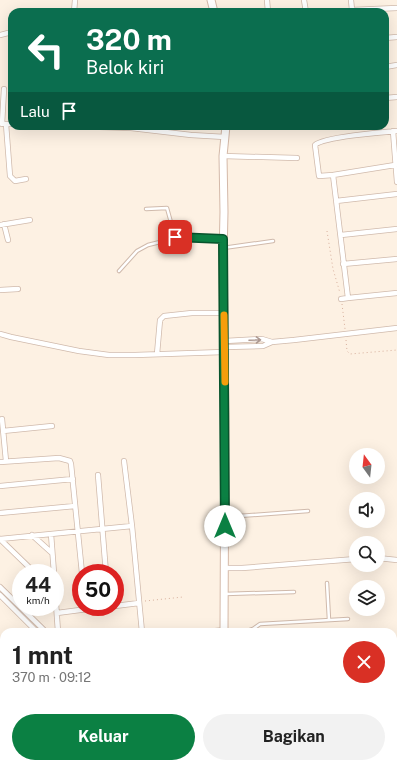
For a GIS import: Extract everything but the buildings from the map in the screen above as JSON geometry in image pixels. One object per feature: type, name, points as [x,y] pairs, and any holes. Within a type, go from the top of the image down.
[{"type":"main road","points":[[226,130],[223,156],[223,248],[225,346],[224,594],[226,628]]},
{"type":"street","points":[[4,89],[3,124],[10,176],[15,181],[26,179]]},
{"type":"street","points":[[157,130],[191,135],[225,137]]},
{"type":"street","points":[[395,165],[319,176],[316,143],[349,136],[395,131],[395,165],[397,182]]},
{"type":"street","points":[[223,156],[297,158]]},
{"type":"street","points":[[333,175],[348,298]]},
{"type":"street","points":[[336,200],[397,194]]},
{"type":"street","points":[[8,240],[2,225],[30,220]]},
{"type":"street","points":[[340,235],[397,229]]},
{"type":"street","points":[[343,264],[397,259]]},
{"type":"street","points":[[0,290],[18,289]]},
{"type":"street","points":[[342,299],[397,293]]},
{"type":"street","points":[[158,354],[160,320],[164,316],[224,313]]},
{"type":"street","points":[[0,334],[94,354],[135,356],[225,346],[262,339],[272,342],[397,328]]},
{"type":"street","points":[[2,419],[6,461]]},
{"type":"street","points":[[3,431],[52,426]]},
{"type":"street","points":[[0,462],[59,458],[70,461],[72,464],[81,564]]},
{"type":"street","points":[[124,461],[142,602],[142,628]]},
{"type":"street","points":[[98,475],[105,564]]},
{"type":"street","points":[[0,486],[73,479]]},
{"type":"street","points":[[0,513],[75,506]]},
{"type":"street","points":[[0,539],[132,526]]},
{"type":"street","points":[[51,534],[53,564]]},
{"type":"street","points":[[32,535],[52,553]]},
{"type":"street","points":[[0,539],[26,564]]},
{"type":"street","points":[[385,559],[397,560]]},
{"type":"street","points":[[225,568],[349,560]]},
{"type":"street","points":[[0,587],[42,628]]},
{"type":"street","points":[[0,595],[33,628]]},
{"type":"street","points":[[124,605],[142,602]]},
{"type":"street","points":[[57,616],[58,628]]},
{"type":"lane","points":[[146,209],[167,208],[175,237]]},
{"type":"lane","points":[[119,271],[130,258],[143,247],[175,237],[223,239]]},
{"type":"lane","points":[[223,248],[273,241]]},
{"type":"lane","points":[[225,517],[308,511]]},
{"type":"lane","points":[[327,584],[329,620]]},
{"type":"lane","points":[[224,594],[294,592]]},
{"type":"lane","points":[[255,628],[260,624],[348,619]]},
{"type":"path","points":[[327,231],[333,269],[342,299],[347,351],[350,354],[397,350]]},
{"type":"path","points":[[142,602],[183,597]]},
{"type":"slow traffic","points":[[224,315],[225,382]]},
{"type":"route","points":[[175,237],[223,239],[225,323],[225,526]]}]
